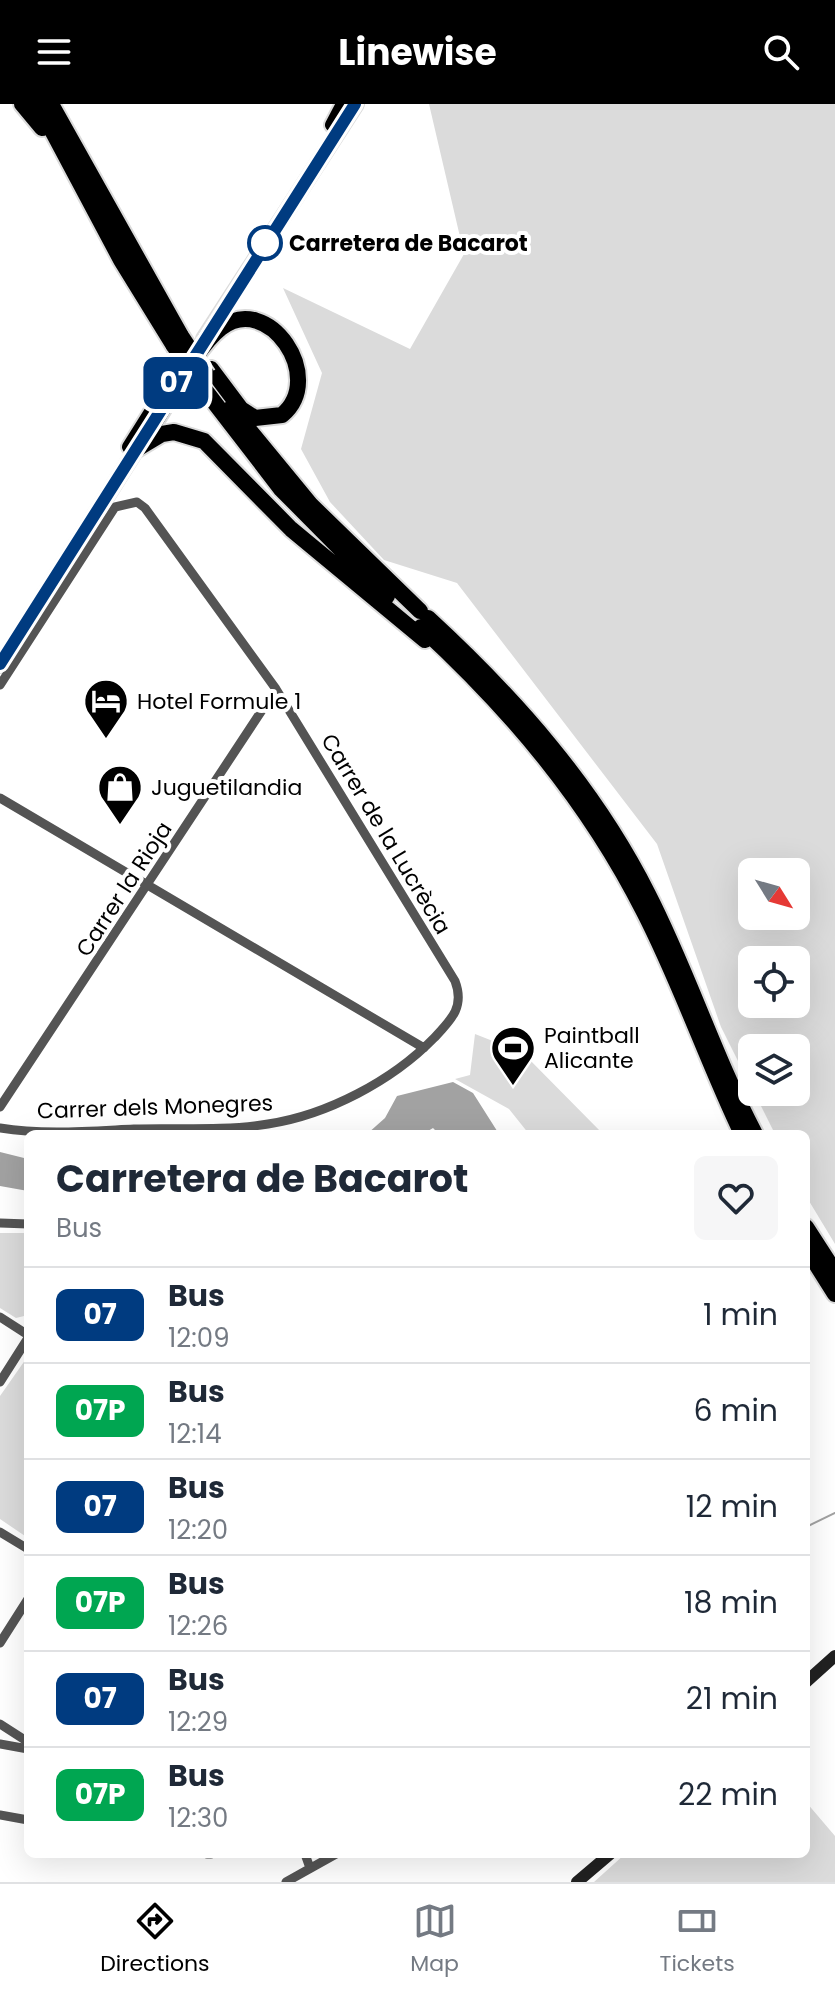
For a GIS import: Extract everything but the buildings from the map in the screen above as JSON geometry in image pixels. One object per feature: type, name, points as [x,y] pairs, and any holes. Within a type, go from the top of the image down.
[{"type":"highway","points":[[22,104],[46,134],[133,291],[174,331]]},
{"type":"highway","points":[[38,104],[106,233],[295,504],[422,620],[496,682],[539,729],[611,827],[661,921],[753,1130]]},
{"type":"highway","points":[[51,104],[174,331]]},
{"type":"highway","points":[[58,104],[85,168]]},
{"type":"highway","points":[[142,442],[210,337],[235,321],[256,320],[283,339],[297,364],[298,391],[295,401],[282,415],[255,418],[206,377]]},
{"type":"highway","points":[[142,442],[174,432],[204,441],[291,529],[454,666],[551,764]]},
{"type":"highway","points":[[422,620],[496,699],[551,764],[592,820],[646,916],[740,1130]]},
{"type":"highway","points":[[810,1233],[835,1272]]},
{"type":"highway","points":[[810,1254],[835,1294]]},
{"type":"main road","points":[[2,657],[349,104]]},
{"type":"main road","points":[[2,657],[49,593],[316,166],[349,104]]},
{"type":"street","name":"Carrer de la Lucrècia","points":[[69,577],[115,507],[128,501],[145,508],[276,689],[455,981],[459,1002]]},
{"type":"street","points":[[49,593],[69,577]]},
{"type":"street","points":[[0,685],[40,622],[49,593],[69,577]]},
{"type":"street","points":[[2,657],[40,622]]},
{"type":"street","name":"Carrer la Rioja","points":[[0,1107],[276,689]]},
{"type":"street","points":[[0,798],[424,1048]]},
{"type":"street","name":"Carrer dels Monegres","points":[[0,1128],[99,1130],[269,1124],[347,1098],[424,1048],[450,1022],[459,1002]]},
{"type":"street","points":[[0,1223],[24,1224]]},
{"type":"street","points":[[0,1317],[24,1333]]},
{"type":"street","points":[[0,1382],[24,1343]]},
{"type":"street","points":[[0,1532],[24,1547]]},
{"type":"street","points":[[0,1643],[24,1605]]},
{"type":"street","points":[[810,1678],[835,1656]]},
{"type":"street","points":[[0,1724],[24,1739]]},
{"type":"street","points":[[0,1744],[24,1748]]},
{"type":"street","points":[[0,1815],[24,1819]]},
{"type":"street","points":[[306,1858],[310,1868]]},
{"type":"street","points":[[286,1882],[329,1858]]},
{"type":"street","points":[[577,1882],[605,1858]]},
{"type":"shaded area","points":[[429,104],[835,104],[835,1244],[810,1203],[810,1130],[773,1130],[761,1106],[810,1106],[810,1034],[738,1034],[738,1061],[721,1027],[657,844],[457,583],[384,560],[330,502],[301,449],[322,373],[283,288],[410,349],[464,254]]},
{"type":"shaded area","name":"Paintball Alicante","points":[[475,1034],[523,1053],[599,1130],[526,1130],[509,1109],[455,1079],[470,1075]]},
{"type":"shaded area","points":[[453,1082],[473,1093],[496,1130],[372,1130],[385,1118],[397,1096]]},
{"type":"shaded area","points":[[0,1152],[24,1158],[24,1190],[0,1186]]},
{"type":"shaded area","points":[[0,1233],[24,1233],[24,1316],[16,1318],[0,1308]]},
{"type":"shaded area","points":[[24,1362],[24,1535],[0,1519],[0,1396]]},
{"type":"shaded area","points":[[810,1807],[835,1836],[835,1882],[594,1882],[621,1858],[810,1858]]},
{"type":"waterway","points":[[810,1525],[835,1513]]},
{"type":"bus line","name":"07","points":[[0,664],[355,104]]},
{"type":"place","name":"Carretera de Bacarot","points":[[265,243]]},
{"type":"place","name":"Hotel Formule 1","points":[[106,740]]},
{"type":"place","name":"Juguetilandia","points":[[120,826]]},
{"type":"place","name":"Paintball Alicante","points":[[513,1087]]}]
